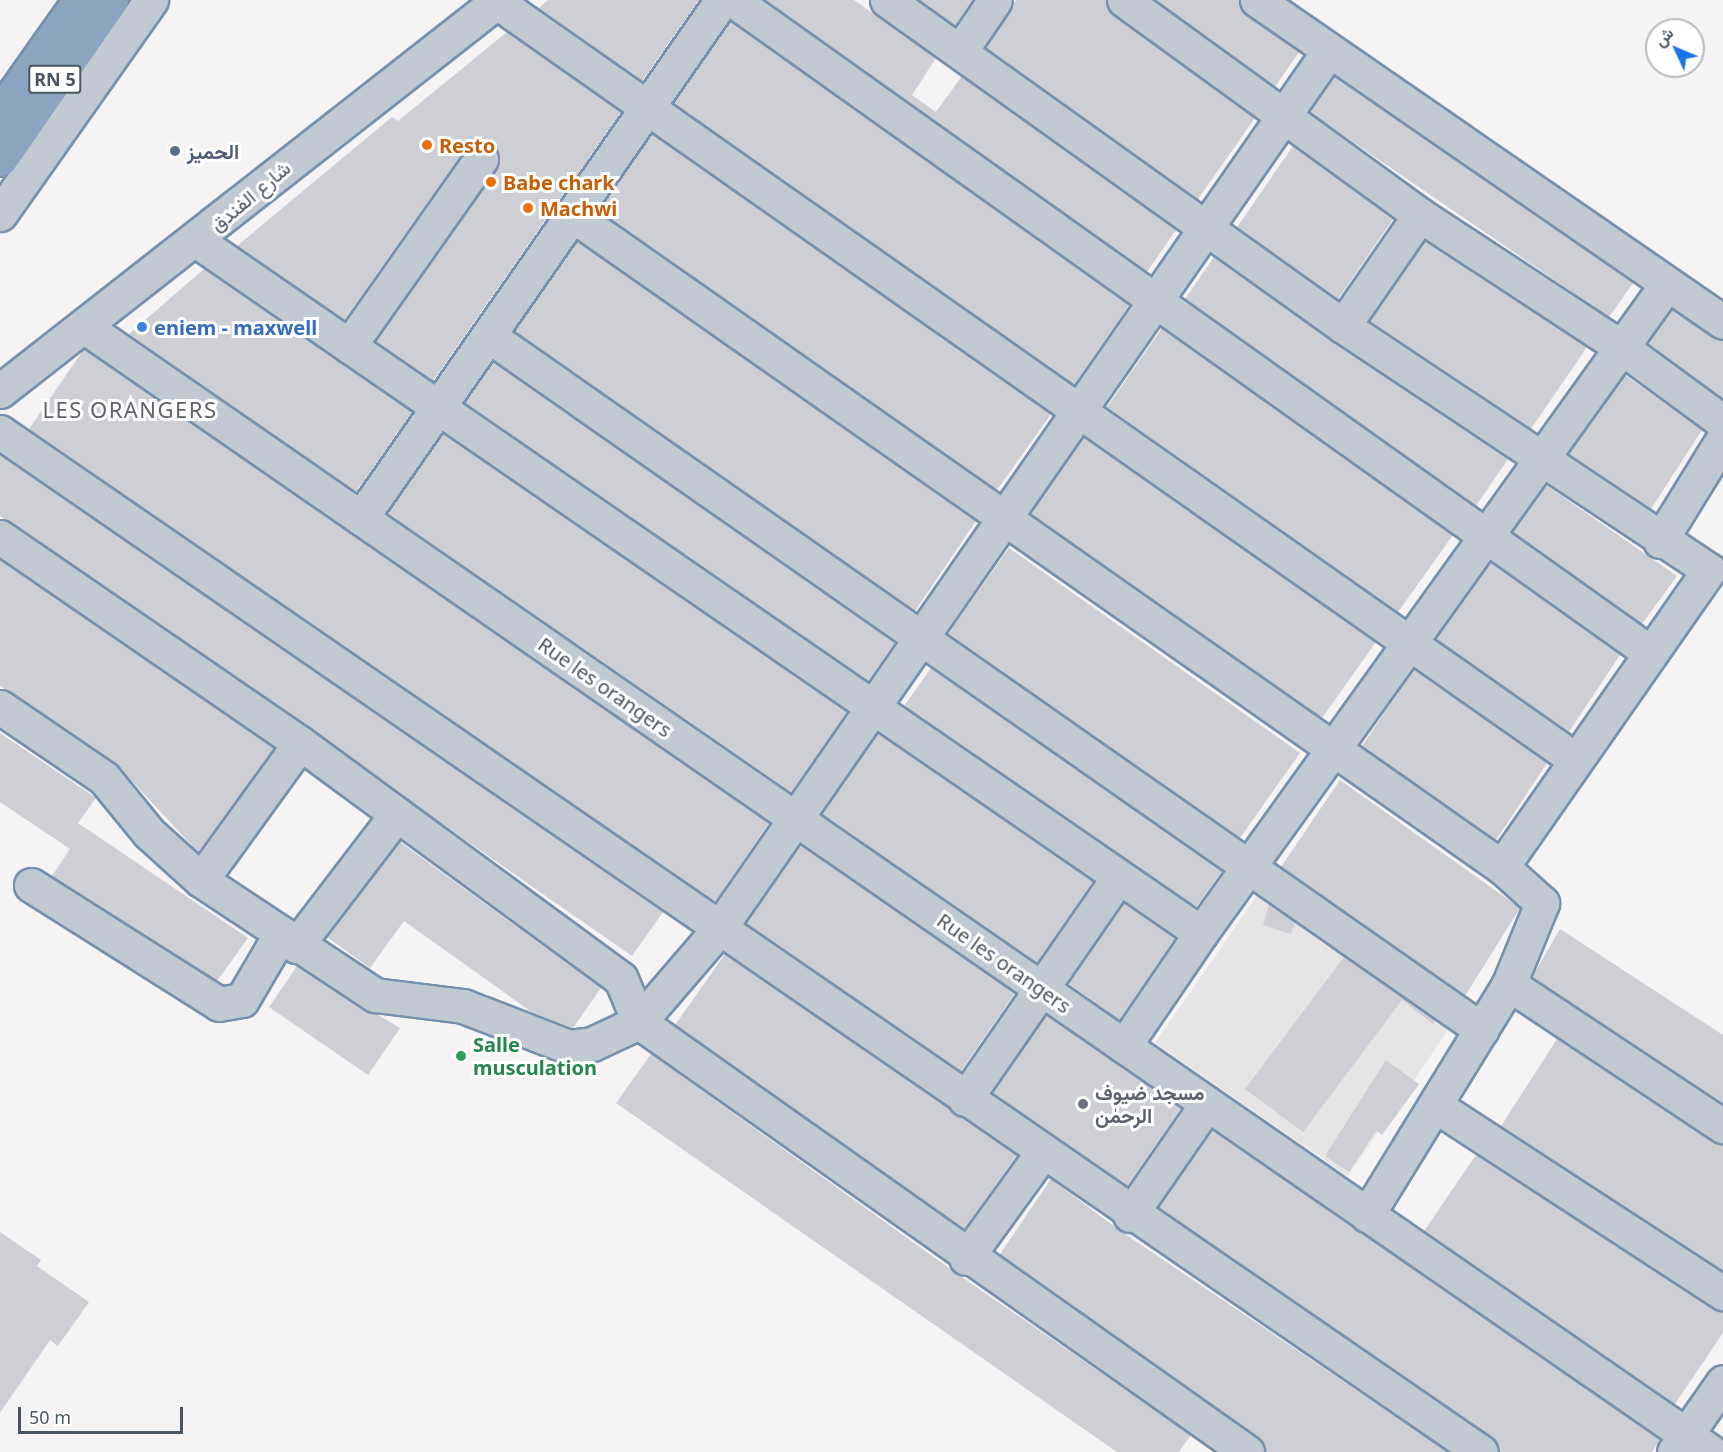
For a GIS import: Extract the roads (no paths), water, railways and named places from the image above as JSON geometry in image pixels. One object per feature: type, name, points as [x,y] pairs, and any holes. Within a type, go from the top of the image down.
[{"type":"highway","name":"RN 5","points":[[0,113],[80,0]]},
{"type":"highway","name":"RN 5","points":[[0,159],[111,0]]},
{"type":"street","points":[[0,214],[151,0]]},
{"type":"street","points":[[361,518],[489,336],[646,104],[722,0]]},
{"type":"street","points":[[733,0],[1650,652]]},
{"type":"street","points":[[887,0],[961,50],[1205,229],[1538,461],[1660,541],[1718,568],[1650,652],[1573,758],[1502,867]]},
{"type":"street","points":[[961,50],[995,0]]},
{"type":"street","points":[[1124,0],[1286,113],[1420,215],[1621,347],[1723,422]]},
{"type":"street","points":[[1257,0],[1328,52],[1723,322]]},
{"type":"street","points":[[498,1],[1573,758]]},
{"type":"street","name":"شارع الفندق","points":[[0,391],[197,241],[381,87],[498,1]]},
{"type":"street","points":[[0,707],[104,778],[149,833],[201,880],[288,941],[375,995],[463,1006],[569,1047],[592,1044],[639,1022],[718,930],[1328,52]]},
{"type":"street","points":[[349,346],[481,159]]},
{"type":"street","points":[[572,215],[1502,867],[1542,903],[1509,984],[1367,1215]]},
{"type":"street","points":[[1343,326],[1420,215]]},
{"type":"street","points":[[197,241],[1201,933]]},
{"type":"street","points":[[1124,1046],[1201,933],[1538,461],[1668,284]]},
{"type":"street","name":"Rue les orangers","points":[[85,327],[1367,1215],[1690,1446]]},
{"type":"street","points":[[489,336],[1482,1030]]},
{"type":"street","points":[[0,432],[1130,1215],[1481,1452]]},
{"type":"street","points":[[1660,541],[1723,439]]},
{"type":"street","points":[[0,537],[300,743],[621,979],[639,1022],[966,1258],[1247,1452]]},
{"type":"street","points":[[201,880],[300,743]]},
{"type":"street","points":[[31,885],[219,1004],[242,1000],[288,941],[397,814]]},
{"type":"street","points":[[965,1099],[1119,877]]},
{"type":"street","points":[[1509,984],[1723,1126]]},
{"type":"street","points":[[1130,1215],[1207,1104]]},
{"type":"street","points":[[1436,1106],[1723,1293]]},
{"type":"street","points":[[966,1258],[1042,1153]]},
{"type":"street","points":[[1690,1446],[1723,1382]]},
{"type":"place","name":"Resto","points":[[427,145]]},
{"type":"place","name":"الحميز","points":[[175,151]]},
{"type":"place","name":"Babe chark","points":[[491,182]]},
{"type":"place","name":"Machwi","points":[[528,208]]},
{"type":"place","name":"eniem - maxwell","points":[[142,327]]},
{"type":"place","name":"Salle musculation","points":[[461,1056]]},
{"type":"place","name":"مسجد ضيوف الرحمٰن","points":[[1083,1104]]},
{"type":"district","name":"LES ORANGERS","points":[[130,410]]}]
